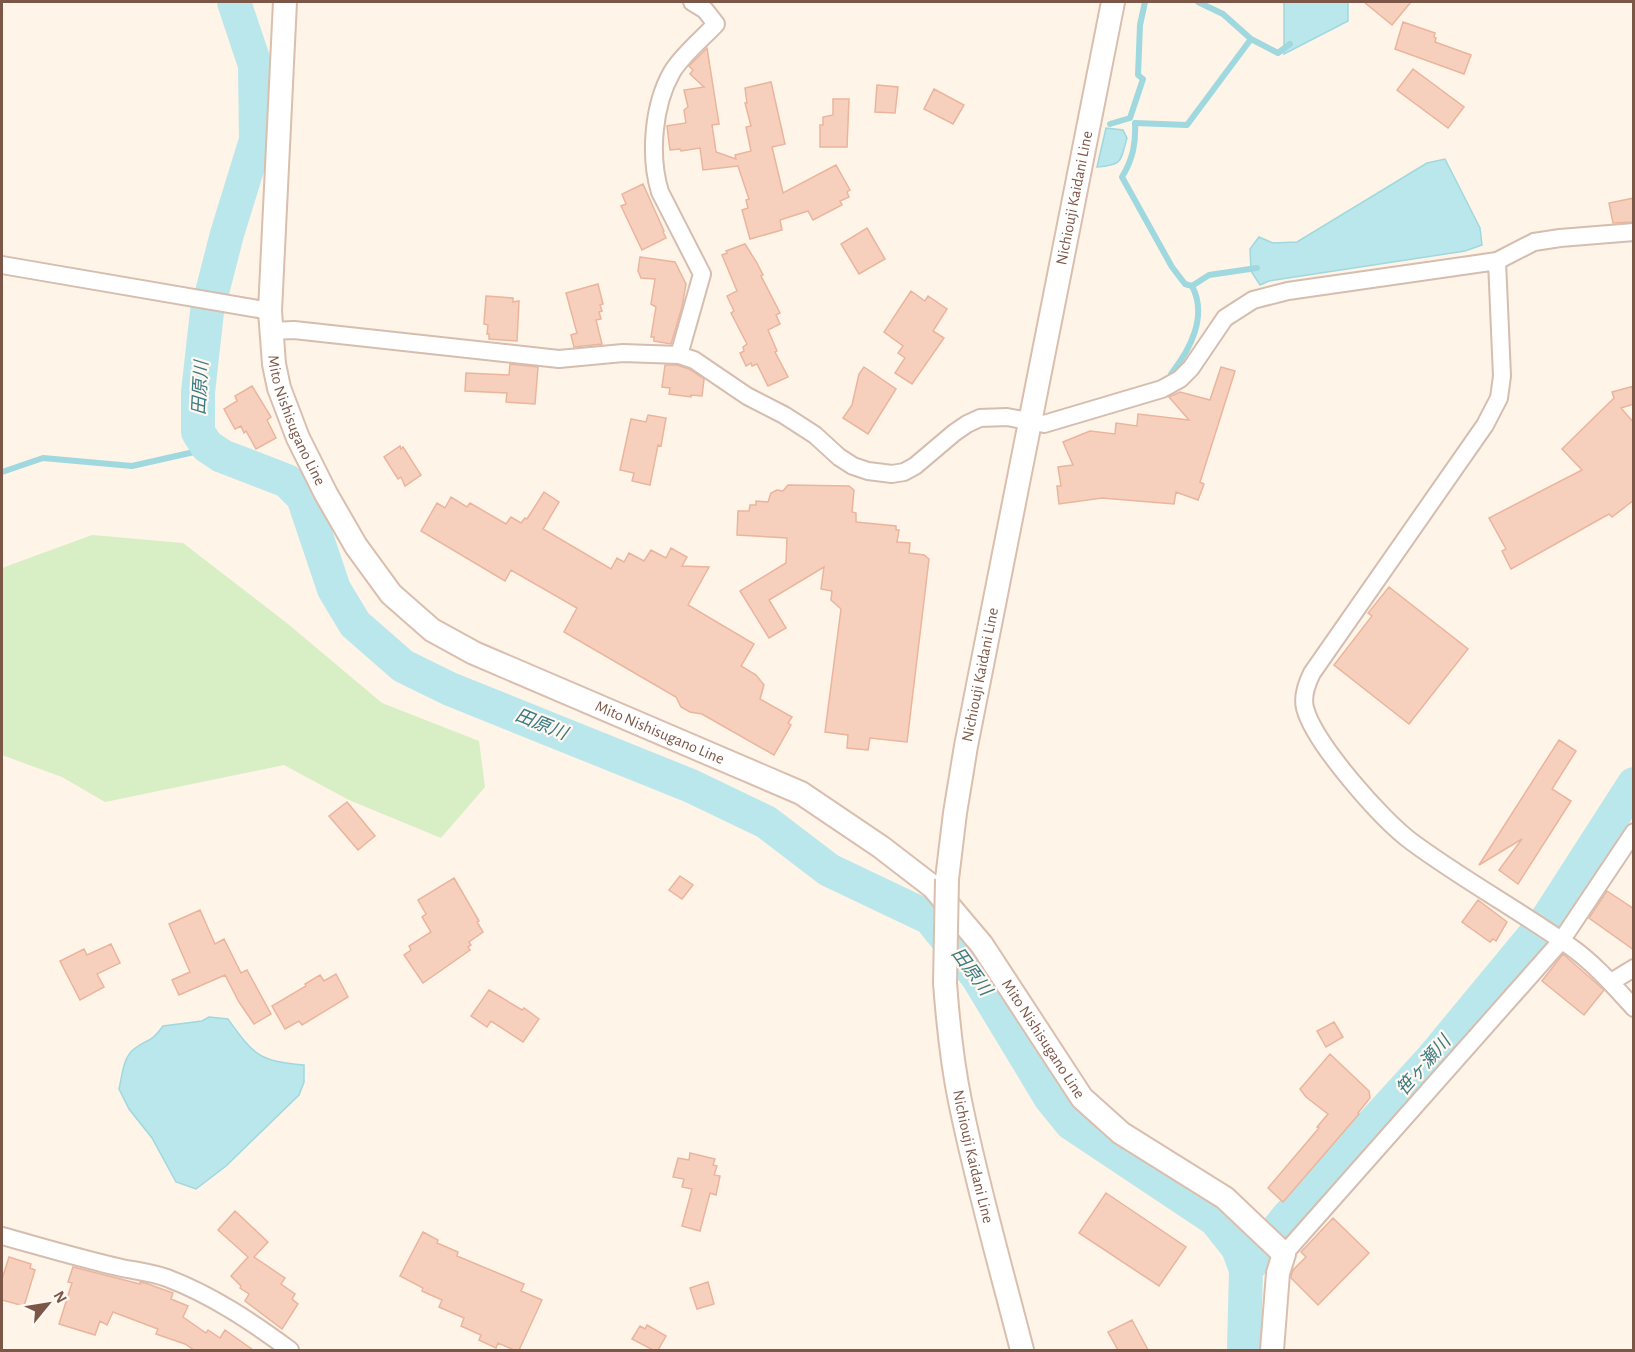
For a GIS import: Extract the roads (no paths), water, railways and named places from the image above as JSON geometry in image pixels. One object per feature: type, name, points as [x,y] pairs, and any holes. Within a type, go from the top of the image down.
[{"type":"main road","name":"Mito Nishisugano Line","points":[[285,2],[270,321],[279,388],[298,438],[326,494],[356,546],[392,594],[432,630],[474,653],[801,793],[881,847],[933,887],[982,945],[1082,1098],[1121,1133],[1225,1198],[1281,1252]]},
{"type":"main road","name":"Nichiouji Kaidani Line","points":[[1022,1350],[975,1167],[960,1101],[950,1039],[945,983],[947,879],[966,746],[1113,2]]},
{"type":"main road","points":[[1272,1350],[1281,1252]]},
{"type":"street","points":[[679,355],[702,274],[660,192],[656,178],[655,124],[672,72],[716,24],[705,10],[692,2]]},
{"type":"street","points":[[2,265],[220,302],[294,330],[559,359],[623,353],[679,355],[694,360],[747,396],[784,415],[815,435],[838,457],[853,466],[868,471],[892,474],[904,472],[915,466],[967,424],[980,418],[1007,417],[1044,424],[1162,389],[1180,379],[1191,368],[1225,318],[1253,300],[1288,291],[1497,261],[1534,242],[1634,232]]},
{"type":"street","points":[[1497,261],[1502,376],[1499,398],[1485,425],[1312,673],[1305,687],[1304,706],[1313,728],[1335,762],[1410,840],[1557,938],[1611,982],[1634,1008]]},
{"type":"street","points":[[1281,1252],[1557,938],[1634,832]]},
{"type":"street","points":[[1611,982],[1634,968]]},
{"type":"street","points":[[2,1236],[122,1268],[164,1276],[248,1320],[290,1350]]},
{"type":"water","points":[[1284,2],[1348,2],[1348,21],[1284,54]]},
{"type":"water","points":[[1106,128],[1123,130],[1127,138],[1119,161],[1112,165],[1097,167]]},
{"type":"water","points":[[1445,159],[1480,228],[1482,245],[1465,251],[1269,281],[1260,285],[1251,271],[1250,249],[1259,237],[1273,243],[1297,242],[1427,163]]},
{"type":"water","points":[[209,1017],[228,1019],[244,1041],[258,1054],[276,1061],[304,1065],[304,1082],[299,1095],[226,1166],[196,1189],[176,1182],[152,1138],[129,1109],[119,1089],[125,1062],[134,1049],[152,1038],[163,1026],[202,1021]]},
{"type":"waterway","name":"田原川","points":[[234,2],[255,65],[256,140],[227,234],[207,312],[198,392],[198,432],[207,446],[222,456],[287,481],[303,497],[334,589],[355,624],[403,666],[450,689],[691,786],[766,822],[829,870],[930,918],[977,976],[1050,1097],[1071,1123],[1215,1219],[1238,1248],[1246,1270]]},
{"type":"waterway","points":[[1110,124],[1130,118],[1143,79],[1138,75],[1140,25],[1145,2]]},
{"type":"waterway","points":[[1198,2],[1223,14],[1251,39],[1278,53],[1290,44]]},
{"type":"waterway","points":[[1171,374],[1185,354],[1195,332],[1198,309],[1196,297],[1192,286],[1185,284],[1172,267],[1122,177],[1133,151],[1135,123],[1187,125],[1251,39]]},
{"type":"waterway","points":[[1192,286],[1209,275],[1257,268]]},
{"type":"waterway","points":[[2,472],[43,458],[132,466],[194,452],[207,446]]},
{"type":"waterway","name":"笹ヶ瀬川","points":[[1244,1350],[1246,1270],[1287,1218],[1431,1060],[1546,921],[1634,784]]}]
